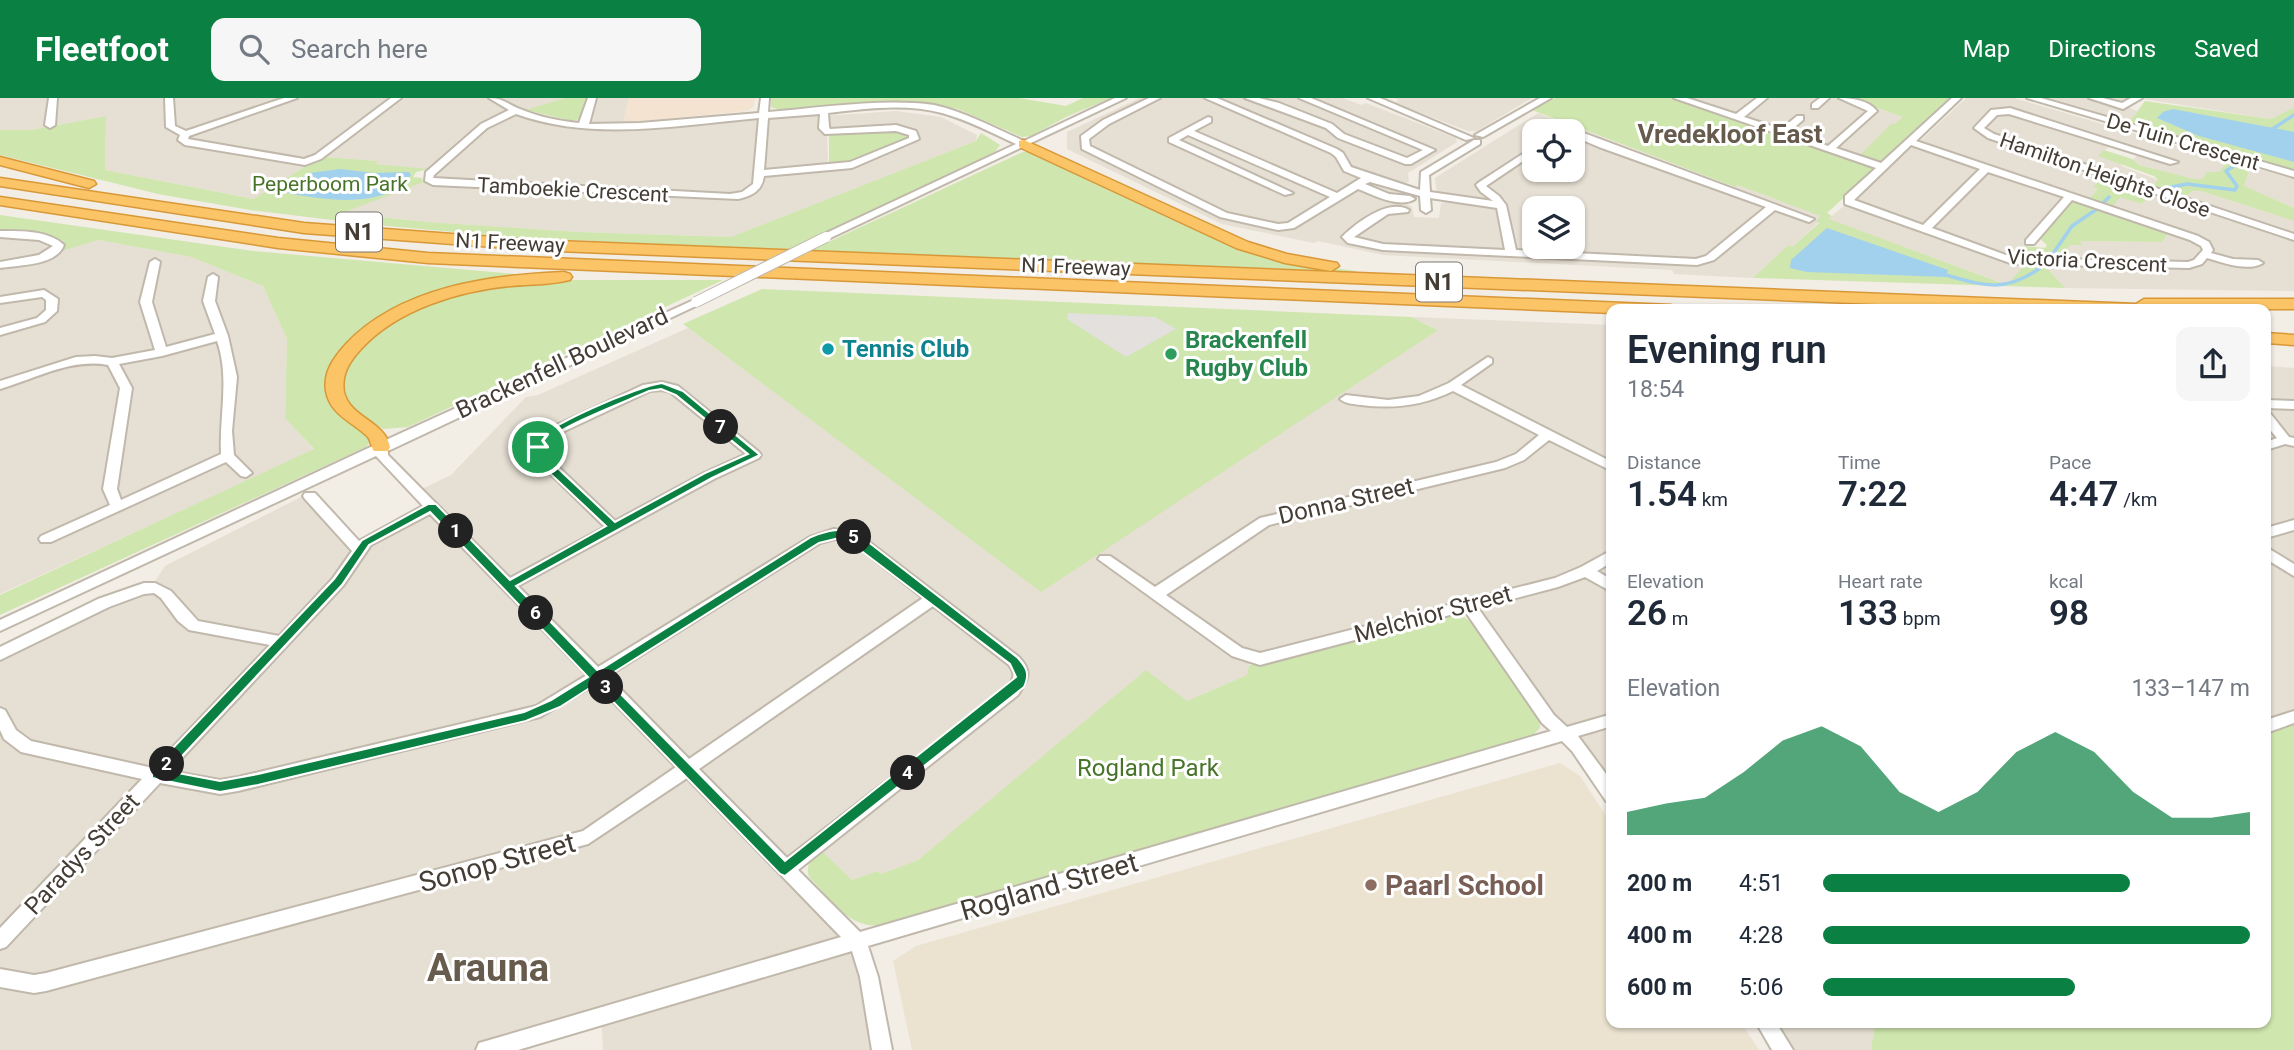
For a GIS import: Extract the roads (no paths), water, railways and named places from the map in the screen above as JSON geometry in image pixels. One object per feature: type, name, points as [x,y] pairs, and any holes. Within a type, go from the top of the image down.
[{"type":"highway","points":[[1024,144],[1216,234],[1285,258],[1367,270],[1670,286],[1692,291]]},
{"type":"highway","points":[[0,161],[103,187],[293,220],[329,230]]},
{"type":"highway","name":"N1 Freeway","points":[[0,182],[251,221],[329,230],[629,249],[1998,304]]},
{"type":"highway","name":"N1 Freeway","points":[[0,201],[143,224],[378,255],[1606,307]]},
{"type":"highway","points":[[0,211],[103,224],[143,224]]},
{"type":"highway","points":[[381,447],[379,437],[340,405],[335,394],[336,372],[340,362],[356,342],[407,309],[463,290],[537,278],[707,275],[734,271]]},
{"type":"highway","points":[[2271,304],[2294,304]]},
{"type":"highway","points":[[2271,314],[2294,315]]},
{"type":"highway","points":[[2271,336],[2294,337]]},
{"type":"street","points":[[50,125],[52,98]]},
{"type":"street","points":[[169,98],[171,127],[185,134],[293,98]]},
{"type":"street","points":[[185,134],[183,140],[188,143],[305,162],[318,157],[397,98]]},
{"type":"street","points":[[493,98],[516,111],[551,121],[583,126],[626,127],[886,105],[938,108],[1024,144]]},
{"type":"street","points":[[583,126],[592,98]]},
{"type":"street","points":[[765,98],[760,173],[852,165],[914,139],[909,131],[896,128],[828,132],[824,128],[824,110]]},
{"type":"street","name":"Brackenfell Boulevard","points":[[0,626],[696,302],[1122,98]]},
{"type":"street","points":[[1156,98],[1101,125],[1084,138],[1085,147],[1224,215],[1278,227],[1290,226],[1369,178]]},
{"type":"street","points":[[1209,98],[1334,151],[1340,155],[1346,169],[1396,189],[1412,191],[1455,207],[1469,203],[1501,205]]},
{"type":"street","points":[[1249,98],[1276,105],[1329,126],[1341,136],[1408,162],[1430,150],[1303,98]]},
{"type":"street","points":[[1303,116],[1335,98]]},
{"type":"street","points":[[1372,98],[1477,138]]},
{"type":"street","points":[[1426,210],[1424,174],[1477,138],[1547,98]]},
{"type":"street","points":[[1737,118],[1763,98]]},
{"type":"street","points":[[1815,106],[1825,98]]},
{"type":"street","points":[[1830,149],[1873,111],[1843,98]]},
{"type":"street","points":[[1686,99],[1883,167],[1957,98]]},
{"type":"street","name":"De Tuin Crescent","points":[[2031,98],[2294,174]]},
{"type":"street","points":[[2093,98],[2126,106],[2138,98]]},
{"type":"street","name":"Tamboekie Crescent","points":[[516,111],[476,133],[429,174],[428,179],[433,182],[730,198],[755,189],[760,173]]},
{"type":"street","name":"Hamilton Heights Close","points":[[2173,162],[2002,111],[1994,112],[1979,128],[1991,136],[2294,237]]},
{"type":"street","name":"Hamilton Heights Close","points":[[2075,131],[2090,116]]},
{"type":"street","points":[[1782,133],[1800,118]]},
{"type":"street","points":[[1208,120],[1172,140],[1288,193]]},
{"type":"street","points":[[1186,131],[1338,197]]},
{"type":"street","points":[[1585,138],[1809,219]]},
{"type":"street","name":"Victoria Crescent","points":[[1883,167],[1849,198],[1849,202],[2017,262],[2189,265],[2198,262],[2205,254],[2207,246],[2194,238],[1910,142]]},
{"type":"street","points":[[1511,253],[1501,205],[1494,196],[1483,190],[1481,185],[1522,158]]},
{"type":"street","points":[[1924,230],[1986,168]]},
{"type":"street","points":[[1358,185],[1387,197],[1424,197]]},
{"type":"street","points":[[2030,242],[2070,196]]},
{"type":"street","points":[[1404,210],[1386,211],[1347,237],[1352,241],[1383,247],[1697,262],[1710,258],[1774,206]]},
{"type":"street","points":[[0,234],[16,234],[53,241],[59,245],[54,253],[42,258],[0,265]]},
{"type":"street","name":"Victoria Crescent","points":[[2205,254],[2232,262],[2258,263]]},
{"type":"street","points":[[155,262],[146,302],[162,353]]},
{"type":"street","points":[[213,277],[209,301],[228,356],[231,383],[226,431],[228,456],[246,473]]},
{"type":"street","points":[[0,300],[44,293],[52,299],[51,311],[45,317],[0,332]]},
{"type":"street","points":[[0,384],[76,361],[95,359],[112,362],[162,353],[222,336]]},
{"type":"street","points":[[1346,399],[1399,404],[1455,387],[1488,361]]},
{"type":"street","points":[[112,362],[127,388],[110,489],[117,506]]},
{"type":"street","points":[[509,585],[709,476],[755,455],[679,393],[662,386],[647,388],[544,437],[538,447],[538,455],[613,527]]},
{"type":"street","points":[[1455,387],[1606,464]]},
{"type":"street","points":[[2271,404],[2294,404]]},
{"type":"street","points":[[2271,421],[2289,441]]},
{"type":"street","name":"Donna Street","points":[[1156,594],[1265,521],[1500,465],[1520,457],[1548,434]]},
{"type":"street","points":[[2271,445],[2289,441]]},
{"type":"street","points":[[381,447],[383,456],[858,942],[869,977],[882,1050]]},
{"type":"street","points":[[46,539],[228,456]]},
{"type":"street","points":[[310,496],[359,550]]},
{"type":"street","name":"Paradys Street","points":[[0,941],[283,642],[348,571],[366,542],[432,506]]},
{"type":"street","points":[[2271,532],[2294,525]]},
{"type":"street","points":[[0,714],[10,734],[27,747],[220,787],[258,780],[526,716],[555,703],[827,535],[844,533],[854,537],[1014,661],[1021,669],[1022,677],[1019,684],[785,870]]},
{"type":"street","points":[[2271,555],[2294,571]]},
{"type":"street","points":[[1105,559],[1156,594]]},
{"type":"street","name":"Melchior Street","points":[[1156,594],[1237,652],[1250,658],[1268,658],[1558,582],[1586,571],[1606,559]]},
{"type":"street","points":[[1586,571],[1606,583]]},
{"type":"street","points":[[0,654],[123,595],[152,587],[163,592],[182,617],[194,625],[283,642]]},
{"type":"street","name":"Sonop Street","points":[[0,978],[34,984],[60,979],[566,845],[603,829],[933,598]]},
{"type":"street","points":[[1468,604],[1548,719],[1578,746],[1606,787]]},
{"type":"street","points":[[2271,725],[2294,717]]},
{"type":"street","name":"Rogland Street","points":[[486,1050],[1606,722]]},
{"type":"street","points":[[1769,1028],[1783,1050]]},
{"type":"water","points":[[2173,109],[2294,132],[2294,162],[2199,136],[2157,118],[2163,112]]},
{"type":"water","points":[[341,169],[374,173],[409,172],[411,175],[400,186],[386,194],[354,200],[319,198],[288,193],[285,189],[309,173]]},
{"type":"water","points":[[1827,228],[1948,270],[1946,277],[1807,272],[1790,268],[1791,260]]},
{"type":"waterway","points":[[2271,130],[2294,115]]},
{"type":"waterway","points":[[2156,190],[2187,184],[2235,190],[2237,186],[2226,171],[2237,164]]},
{"type":"waterway","points":[[2103,203],[2109,197]]},
{"type":"waterway","points":[[2050,258],[2072,226],[2097,209]]},
{"type":"waterway","points":[[1946,275],[1994,285],[2016,281],[2040,268]]},
{"type":"place","name":"Tennis Club","points":[[828,349]]},
{"type":"place","name":"Brackenfell Rugby Club","points":[[1171,354]]},
{"type":"place","name":"Paarl School","points":[[1371,885]]},
{"type":"district","name":"Vredekloof East","points":[[1730,134]]},
{"type":"district","name":"Arauna","points":[[488,968]]},
{"type":"park label","name":"Peperboom Park","points":[[330,184]]},
{"type":"park label","name":"Rogland Park","points":[[1148,768]]}]
